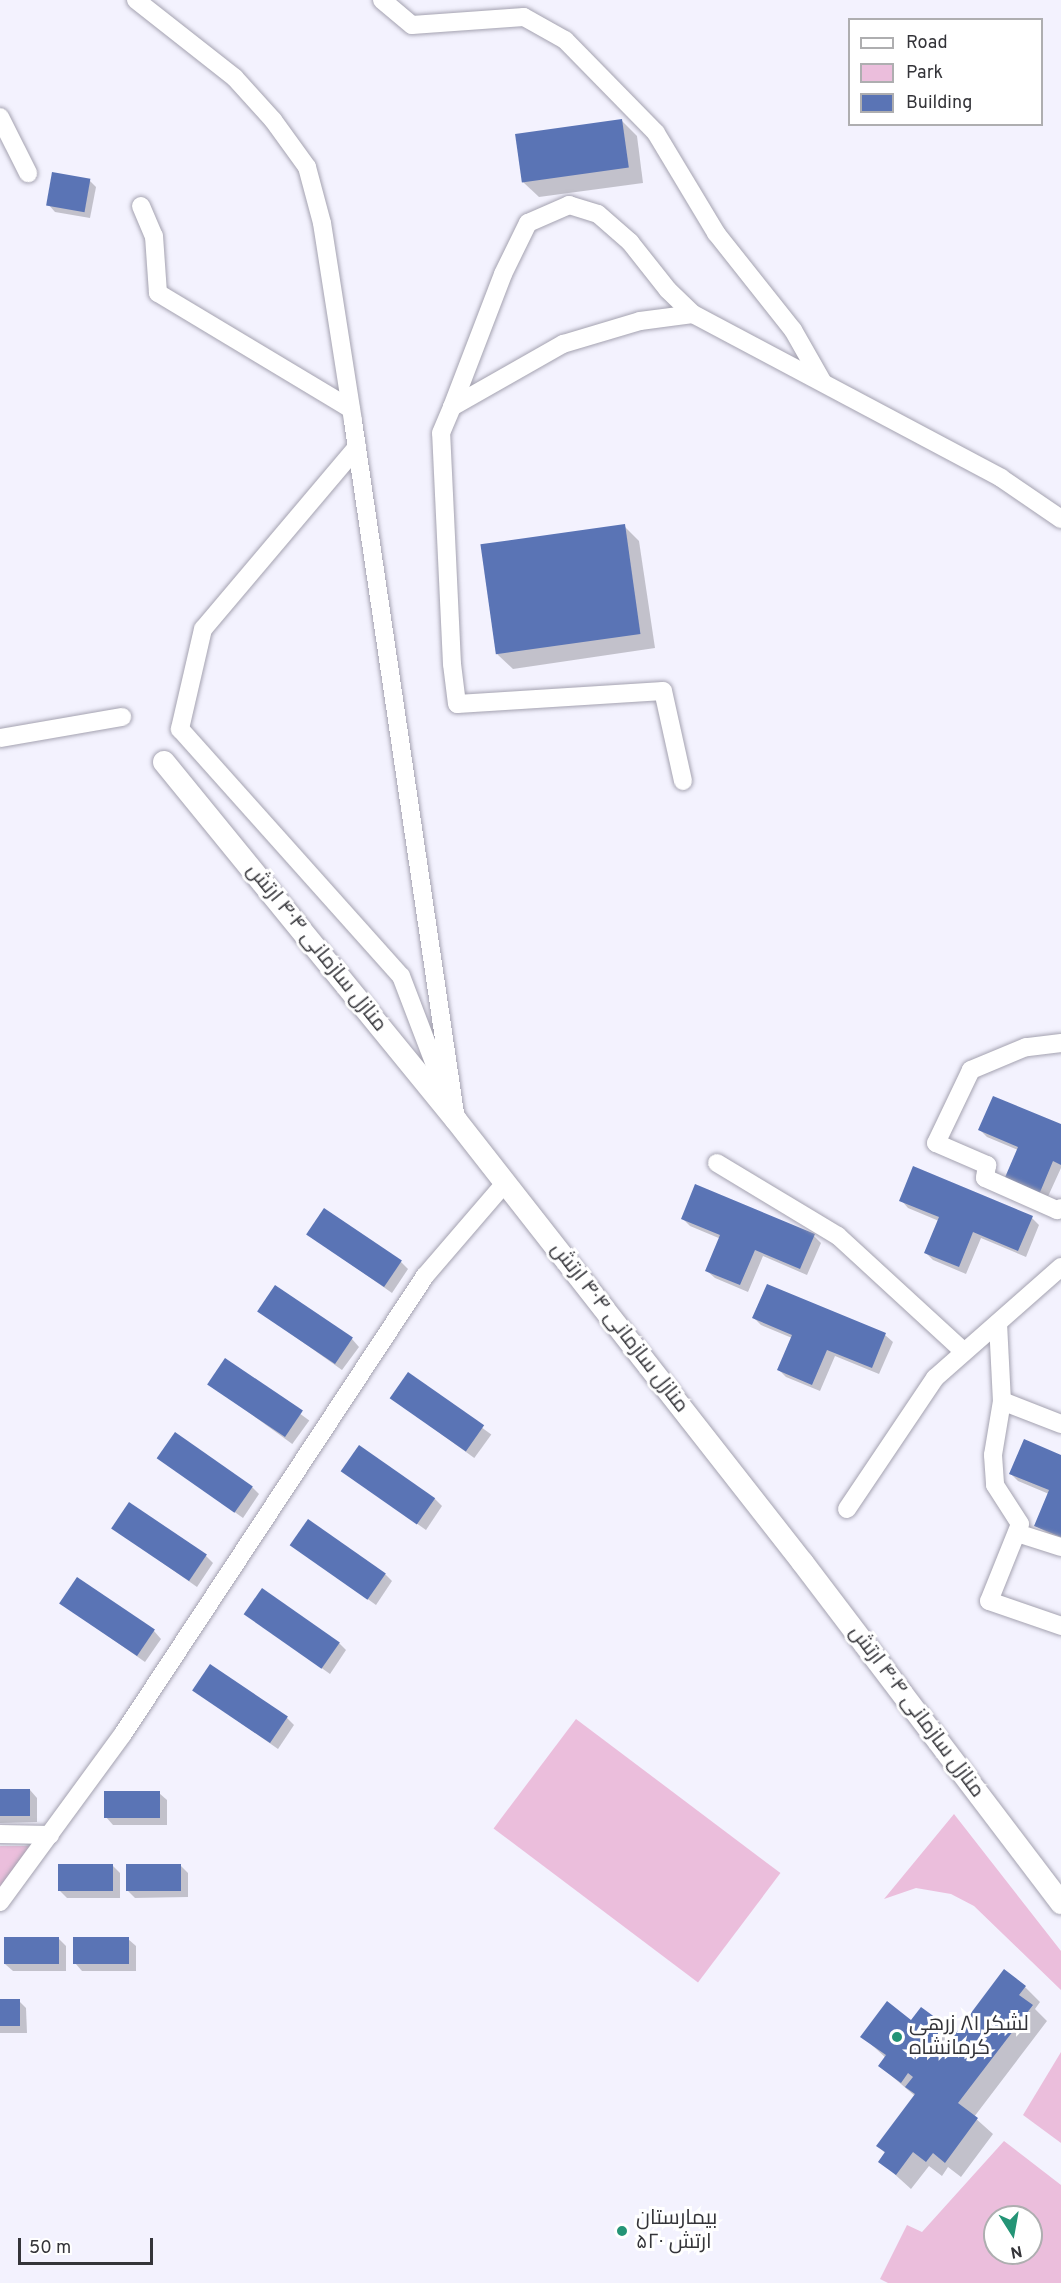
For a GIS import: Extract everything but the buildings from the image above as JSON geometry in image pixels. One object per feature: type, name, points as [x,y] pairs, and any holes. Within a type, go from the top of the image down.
[{"type":"street","points":[[136,0],[235,78],[273,120],[307,167],[322,223],[456,1120]]},
{"type":"street","points":[[382,0],[412,25],[524,17],[565,40],[656,134],[716,233],[793,330],[822,381]]},
{"type":"street","points":[[0,117],[28,173]]},
{"type":"street","points":[[683,781],[663,691],[457,704],[452,664],[441,433],[502,274],[528,223],[569,205],[598,214],[630,242],[668,290],[693,314],[1001,477],[1061,519]]},
{"type":"street","points":[[141,206],[154,236],[158,293],[351,409]]},
{"type":"street","points":[[452,407],[563,344],[640,321],[693,314]]},
{"type":"street","points":[[357,447],[203,629],[180,729],[401,976],[456,1120]]},
{"type":"street","points":[[0,738],[122,717]]},
{"type":"street","name":"منازل سازمانی ۴۰۴ ارتش","points":[[164,762],[456,1120],[803,1563],[1061,1903]]},
{"type":"street","points":[[1061,1043],[1026,1047],[971,1070],[936,1143],[987,1165],[985,1178],[1058,1210],[1061,1208]]},
{"type":"street","points":[[717,1163],[838,1236],[964,1352]]},
{"type":"street","points":[[0,1902],[123,1734],[425,1276],[505,1183]]},
{"type":"street","points":[[847,1509],[935,1378],[1061,1268]]},
{"type":"street","points":[[998,1323],[1002,1401],[993,1455],[995,1485],[1020,1524],[989,1601],[1061,1626]]},
{"type":"street","points":[[1002,1401],[1061,1425]]},
{"type":"street","points":[[1017,1533],[1061,1547]]},
{"type":"street","points":[[0,1834],[50,1835]]},
{"type":"green space","points":[[576,1719],[780,1873],[698,1982],[494,1828]]},
{"type":"green space","points":[[954,1814],[1061,1951],[1061,1990],[974,1906],[951,1894],[916,1888],[884,1899]]},
{"type":"green space","points":[[0,1846],[30,1846],[0,1888]]},
{"type":"green space","points":[[1061,2052],[1061,2143],[1023,2115]]},
{"type":"green space","points":[[1004,2141],[1061,2185],[1061,2283],[888,2283],[880,2279],[907,2225],[922,2232]]},
{"type":"place","name":"لشکر ۸۱ زرهی کرمانشاه","points":[[897,2037]]},
{"type":"place","name":"بیمارستان ۵۲۰ ارتش","points":[[622,2231]]}]
